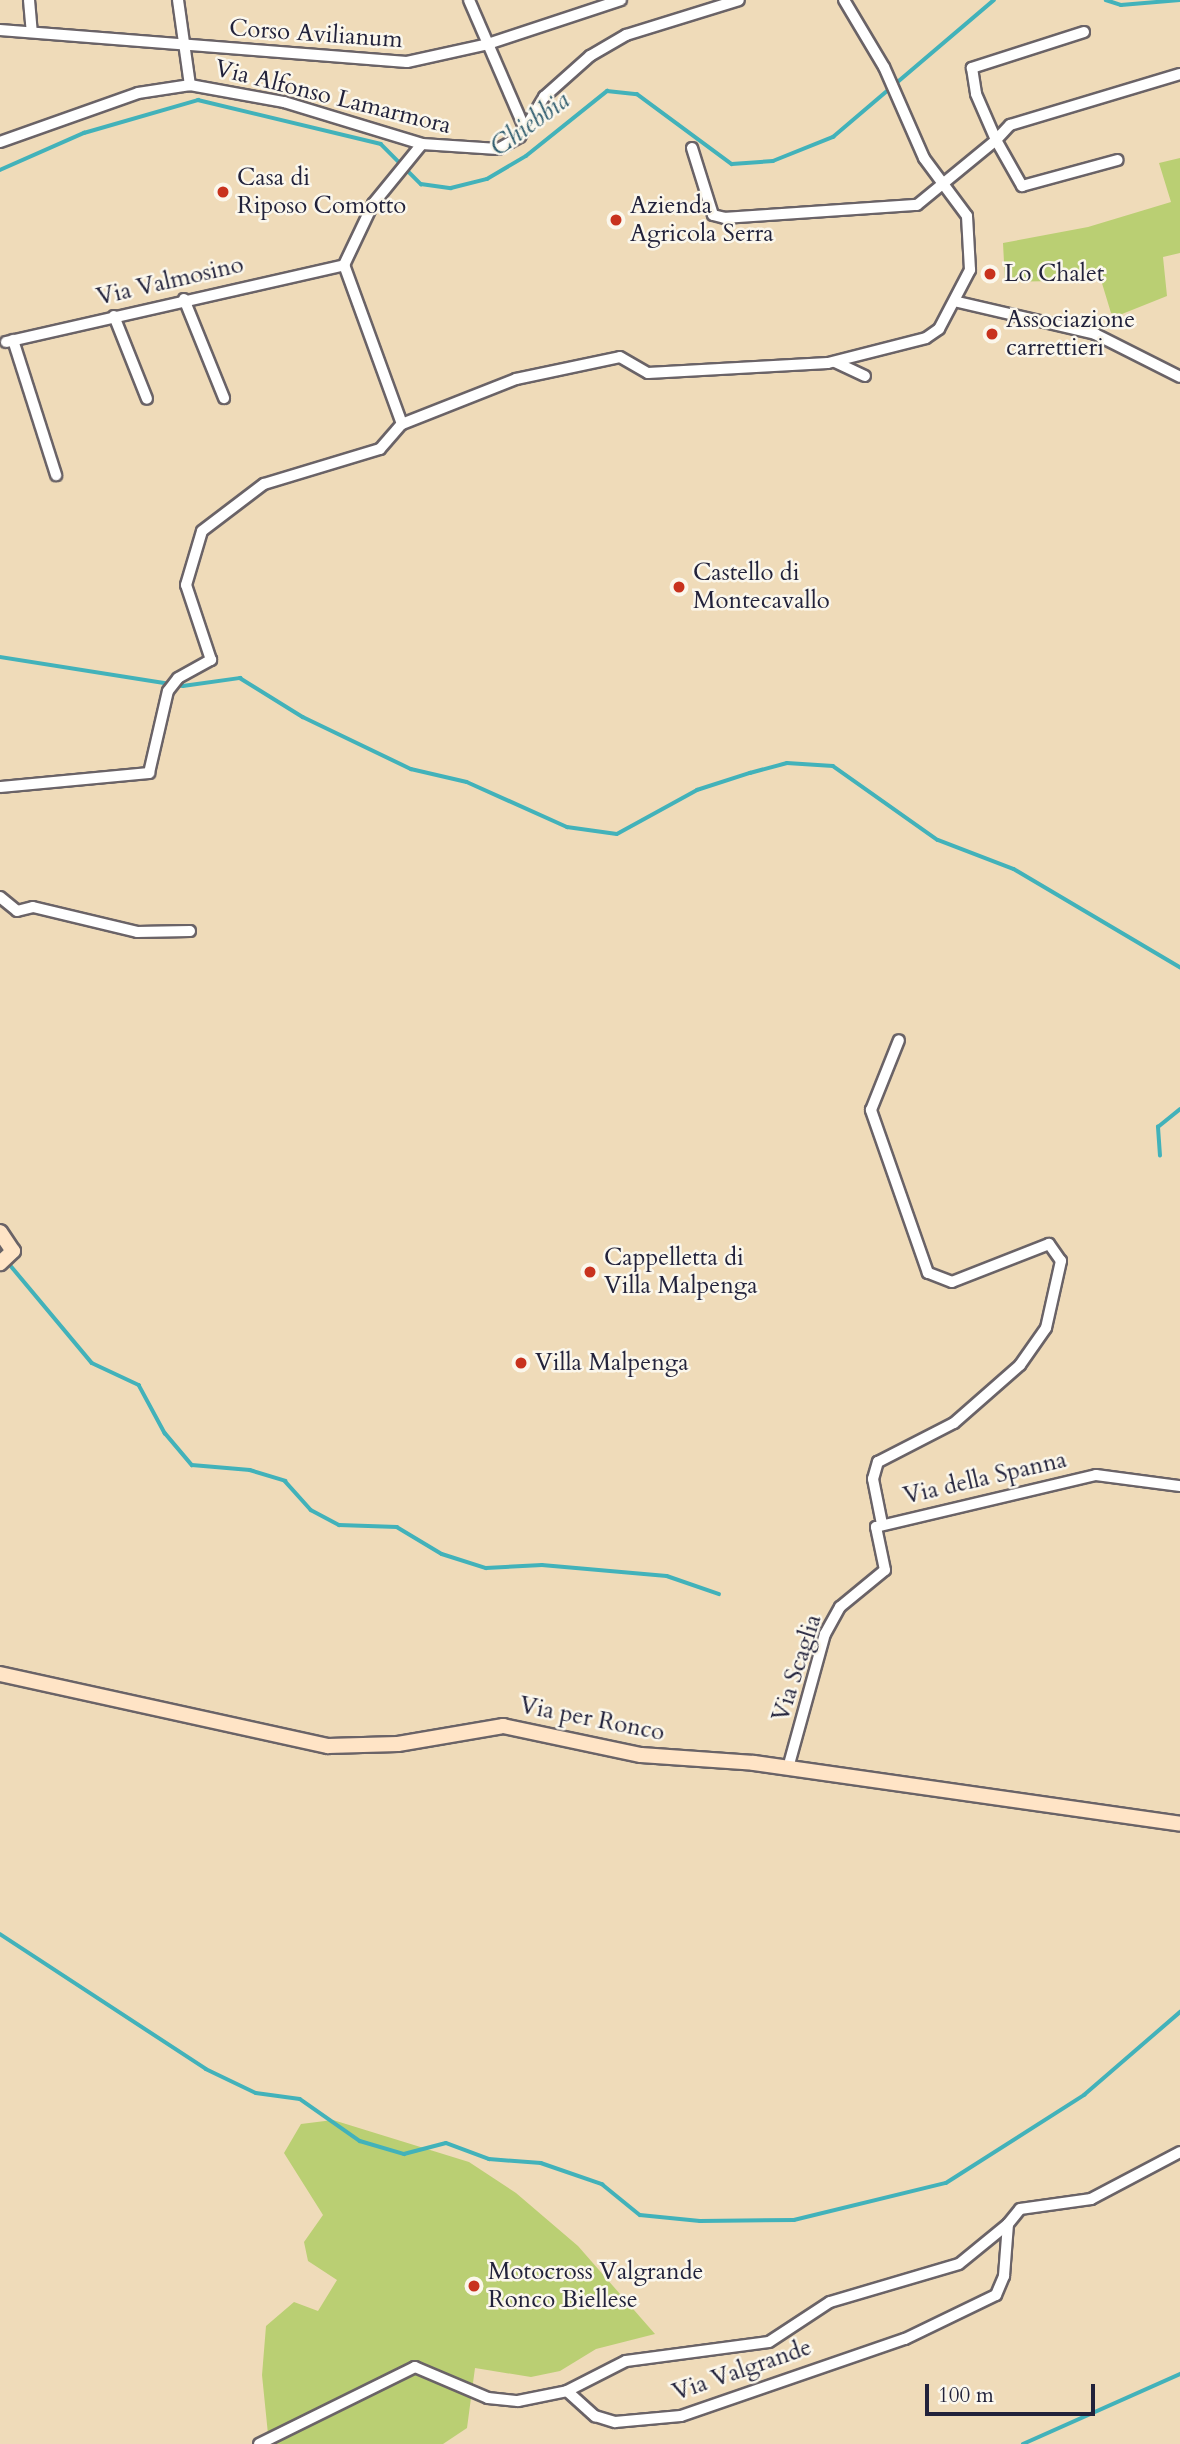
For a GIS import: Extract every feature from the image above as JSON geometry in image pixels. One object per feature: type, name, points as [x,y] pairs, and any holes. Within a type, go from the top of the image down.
[{"type":"street","points":[[29,0],[32,32]]},
{"type":"street","points":[[178,0],[190,85]]},
{"type":"street","points":[[469,0],[524,127]]},
{"type":"street","name":"Corso Avilianum","points":[[0,30],[407,62],[488,44],[621,0]]},
{"type":"street","name":"Via Alfonso Lamarmora","points":[[0,142],[138,93],[190,85],[284,102],[422,144],[498,149],[511,145],[544,97],[590,56],[625,36],[740,0]]},
{"type":"street","points":[[0,787],[144,776],[168,691],[174,680],[211,660],[186,585],[192,550],[216,515],[289,473],[380,449],[402,424],[516,379],[620,357],[648,373],[835,362],[926,338],[958,302],[970,270],[970,232],[967,216],[924,158],[884,67],[844,0]]},
{"type":"street","points":[[1084,32],[972,68],[976,94],[996,140],[1022,186],[1118,160]]},
{"type":"street","points":[[692,148],[713,215],[725,218],[916,205],[996,140],[1010,125],[1180,74]]},
{"type":"street","points":[[402,424],[344,265],[359,226],[422,144]]},
{"type":"street","name":"Via Valmosino","points":[[56,475],[9,341],[184,299],[344,265]]},
{"type":"street","points":[[184,299],[223,398]]},
{"type":"street","points":[[958,302],[1095,334],[1180,377]]},
{"type":"street","points":[[114,316],[147,398]]},
{"type":"street","points":[[835,362],[865,376]]},
{"type":"street","points":[[0,897],[17,911],[33,906],[71,913],[136,932],[190,931]]},
{"type":"street","name":"Via della Spanna","points":[[899,1040],[871,1110],[928,1273],[952,1282],[1049,1244],[1061,1261],[1046,1328],[1020,1365],[954,1423],[878,1462],[873,1479],[882,1524],[1096,1475],[1180,1486]]},
{"type":"street","points":[[0,1232],[12,1247],[4,1261]]},
{"type":"street","name":"Via Scaglia","points":[[788,1768],[825,1634],[840,1607],[885,1570],[877,1536],[882,1524]]},
{"type":"street","name":"Via per Ronco","points":[[0,1674],[328,1746],[398,1744],[503,1726],[641,1755],[788,1768],[1180,1824]]},
{"type":"street","points":[[259,2444],[415,2367],[488,2398],[517,2401],[567,2392],[626,2361],[769,2342],[830,2302],[959,2264],[1008,2224],[1020,2209],[1111,2192],[1180,2152]]},
{"type":"street","name":"Via Valgrande","points":[[567,2392],[594,2416],[615,2422],[681,2416],[905,2339],[996,2295],[1004,2276],[1008,2224]]},
{"type":"green space","points":[[1180,158],[1180,253],[1163,257],[1167,296],[1122,314],[1111,313],[1101,280],[1005,282],[1003,243],[1088,227],[1171,202],[1159,163]]},
{"type":"green space","name":"Motocross Valgrande Ronco Biellese","points":[[333,2120],[469,2162],[516,2193],[578,2246],[655,2334],[596,2349],[560,2371],[531,2377],[475,2368],[467,2428],[443,2444],[269,2444],[262,2375],[266,2326],[294,2302],[318,2311],[337,2280],[308,2261],[304,2242],[323,2215],[284,2153],[301,2124]]},
{"type":"waterway","name":"Chiebbia","points":[[0,170],[84,133],[198,100],[381,144],[421,184],[451,188],[487,179],[526,156],[607,91],[637,94],[732,164],[773,161],[833,137],[994,0]]},
{"type":"waterway","name":"Chiebbia","points":[[1106,0],[1121,5],[1180,0]]},
{"type":"waterway","points":[[0,657],[183,686],[240,678],[303,717],[411,769],[467,782],[567,827],[617,834],[697,790],[750,773],[787,763],[833,766],[938,840],[1014,869],[1180,967]]},
{"type":"waterway","points":[[1160,1156],[1158,1127],[1180,1109]]},
{"type":"waterway","points":[[6,1260],[92,1363],[139,1385],[165,1433],[192,1465],[250,1470],[285,1481],[311,1510],[339,1525],[397,1527],[442,1554],[486,1568],[542,1565],[667,1576],[719,1594]]},
{"type":"waterway","points":[[0,1934],[206,2069],[256,2093],[300,2099],[360,2141],[404,2154],[446,2143],[489,2159],[541,2163],[602,2184],[640,2215],[700,2221],[794,2220],[946,2183],[1084,2095],[1180,2012]]},
{"type":"waterway","points":[[1023,2444],[1180,2374]]},
{"type":"place","name":"Casa di Riposo Comotto","points":[[223,192]]},
{"type":"place","name":"Azienda Agricola Serra","points":[[616,220]]},
{"type":"place","name":"Lo Chalet","points":[[990,274]]},
{"type":"place","name":"Associazione carrettieri","points":[[992,334]]},
{"type":"place","name":"Castello di Montecavallo","points":[[679,587]]},
{"type":"place","name":"Cappelletta di Villa Malpenga","points":[[590,1272]]},
{"type":"place","name":"Villa Malpenga","points":[[521,1363]]},
{"type":"place","name":"Motocross Valgrande Ronco Biellese","points":[[474,2286]]}]
